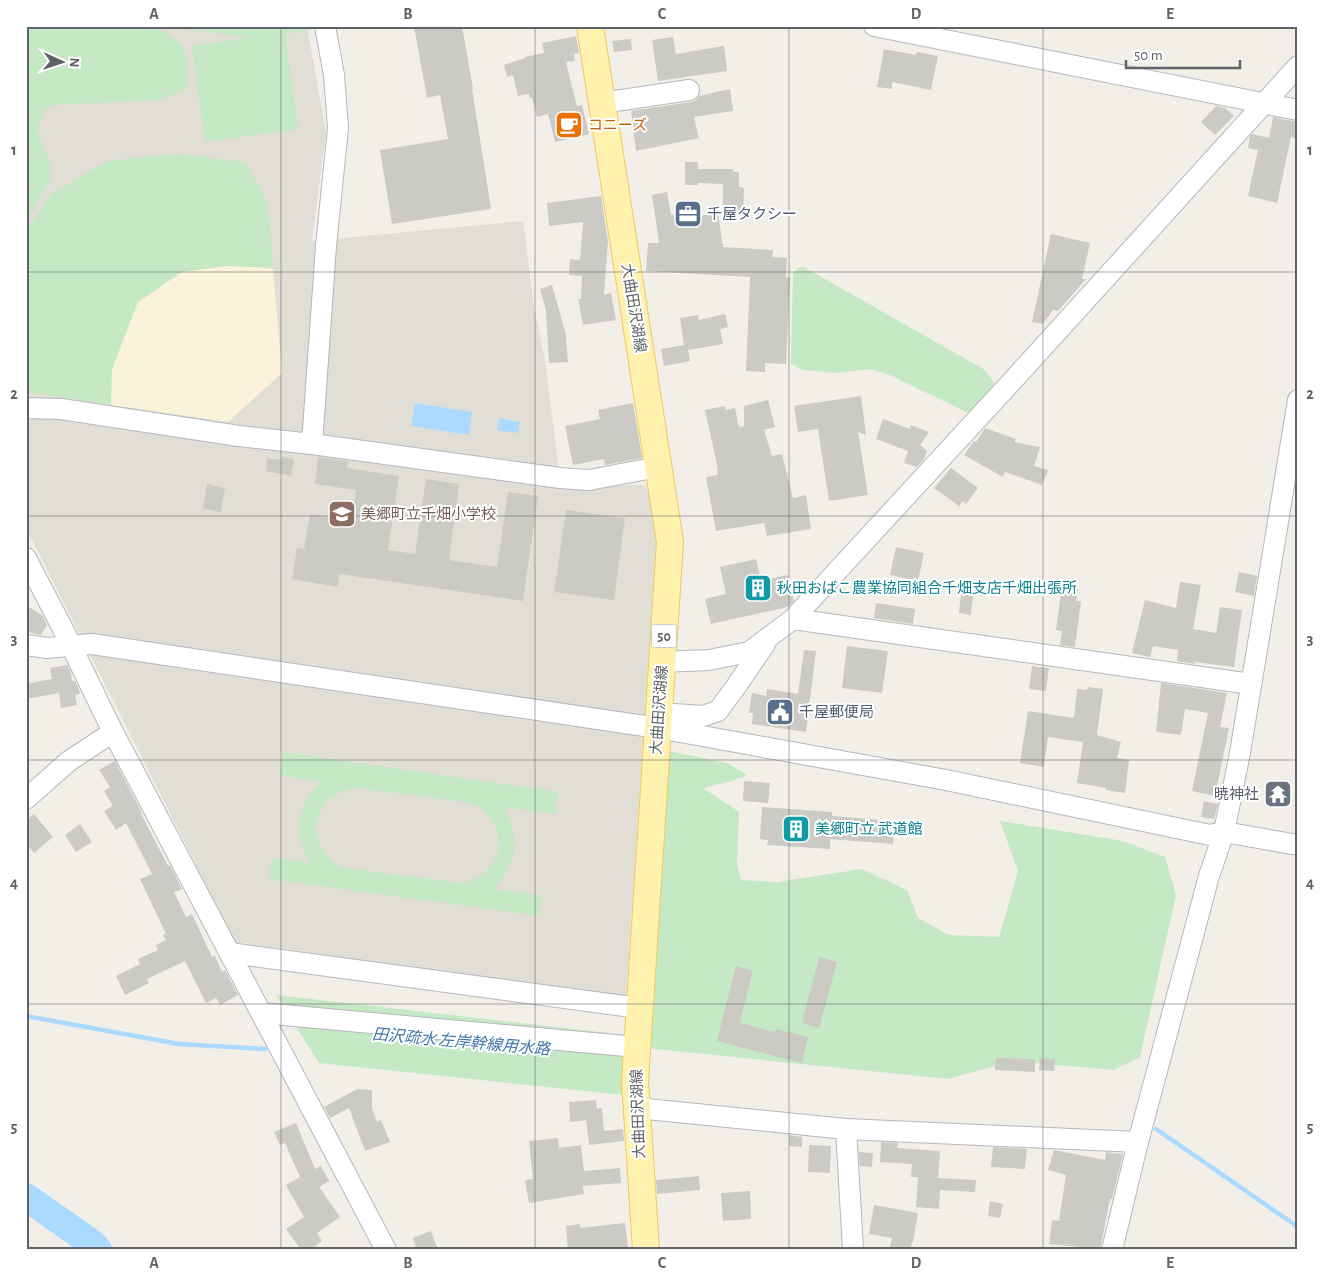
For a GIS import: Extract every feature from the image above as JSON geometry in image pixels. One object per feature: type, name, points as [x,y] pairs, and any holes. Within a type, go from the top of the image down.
[{"type":"main road","name":"大曲田沢湖線","points":[[590,26],[670,542],[635,1081],[646,1250]]},
{"type":"street","points":[[312,444],[326,246],[338,128],[334,75],[325,26]]},
{"type":"street","points":[[874,26],[1298,110]]},
{"type":"street","points":[[662,662],[709,660],[749,652],[792,619],[1022,371],[1298,66]]},
{"type":"street","points":[[602,103],[689,90]]},
{"type":"street","points":[[1112,1250],[1138,1142],[1209,876],[1224,832],[1240,754],[1298,400]]},
{"type":"street","points":[[26,408],[61,409],[240,436],[560,478],[589,480],[658,467]]},
{"type":"street","points":[[26,558],[113,732],[386,1250]]},
{"type":"street","points":[[792,619],[1251,684]]},
{"type":"street","points":[[658,720],[703,716],[718,710],[770,636]]},
{"type":"street","points":[[26,644],[47,648],[92,644],[658,720],[1210,835],[1224,832],[1298,845]]},
{"type":"street","points":[[26,799],[69,761],[113,732]]},
{"type":"street","points":[[230,953],[639,1008]]},
{"type":"street","points":[[261,1012],[637,1047]]},
{"type":"street","points":[[636,1108],[846,1129],[1138,1142]]},
{"type":"street","points":[[846,1129],[853,1250]]},
{"type":"shaded area","name":"美郷町立千畑小学校","points":[[26,26],[307,26],[326,132],[312,241],[523,221],[534,306],[545,361],[561,486],[642,485],[652,491],[659,500],[626,998],[235,942],[26,528]]},
{"type":"green space","points":[[26,26],[145,26],[166,32],[183,47],[189,76],[186,89],[161,100],[54,105],[44,110],[37,130],[51,164],[50,180],[26,221]]},
{"type":"green space","points":[[175,26],[310,26],[311,30],[285,34],[298,129],[205,142],[192,46],[252,37],[182,29]]},
{"type":"green space","points":[[178,154],[245,162],[268,204],[282,373],[228,422],[26,392],[26,231],[51,194],[107,161]]},
{"type":"green space","points":[[802,266],[985,370],[994,383],[989,393],[970,413],[890,375],[870,369],[835,373],[803,370],[791,364],[793,272]]},
{"type":"green space","points":[[668,751],[727,763],[747,775],[732,781],[703,788],[739,812],[737,864],[741,880],[777,882],[862,869],[907,890],[918,918],[949,935],[999,937],[1018,871],[1000,821],[1123,841],[1165,857],[1176,895],[1140,1057],[1113,1070],[1013,1061],[948,1079],[646,1048]]},
{"type":"green space","points":[[283,752],[558,792],[555,814],[503,807],[513,829],[515,839],[514,850],[508,869],[494,889],[542,896],[539,916],[269,879],[272,858],[310,863],[301,841],[300,820],[306,801],[321,782],[280,775]],"holes":[[[356,788],[465,802],[480,809],[491,819],[497,831],[499,844],[496,857],[488,869],[477,878],[461,883],[344,868],[331,859],[322,848],[317,835],[317,823],[321,811],[329,800],[341,792]]]},
{"type":"green space","points":[[276,995],[626,1035],[623,1095],[319,1063]]},
{"type":"sand","points":[[227,266],[273,268],[282,373],[228,422],[111,405],[112,369],[138,302],[182,272]]},
{"type":"water","points":[[415,403],[472,412],[469,435],[411,426]]},
{"type":"water","points":[[499,418],[520,422],[518,433],[497,430]]},
{"type":"building","points":[[414,26],[462,26],[491,209],[392,224],[380,150],[448,139],[440,95],[427,98]]},
{"type":"building","points":[[576,36],[579,53],[574,54],[575,61],[566,62],[577,106],[582,105],[589,134],[555,142],[548,114],[537,117],[532,98],[530,98],[529,94],[518,96],[513,75],[507,77],[504,65],[525,57],[544,53],[542,43]]},
{"type":"building","points":[[673,37],[676,54],[724,46],[727,71],[658,81],[652,40]]},
{"type":"building","points":[[631,39],[632,50],[614,52],[612,41]]},
{"type":"building","points":[[884,49],[916,55],[917,52],[938,56],[931,90],[892,82],[892,89],[877,87]]},
{"type":"building","points":[[730,89],[733,111],[694,117],[699,138],[636,151],[631,111],[691,102],[699,96]]},
{"type":"building","points":[[1216,106],[1225,108],[1234,116],[1215,135],[1201,122]]},
{"type":"building","points":[[1273,117],[1298,122],[1298,139],[1291,137],[1277,203],[1248,196],[1258,150],[1248,148],[1250,136],[1252,134],[1269,138]]},
{"type":"building","points":[[685,162],[698,162],[698,169],[733,169],[733,172],[739,172],[739,187],[744,188],[743,215],[723,214],[723,184],[698,183],[698,185],[685,185]]},
{"type":"building","points":[[667,192],[671,215],[698,211],[699,216],[718,213],[723,247],[773,250],[772,257],[787,258],[786,277],[790,278],[786,364],[765,363],[765,372],[746,371],[750,277],[646,271],[648,243],[659,243],[652,195]]},
{"type":"building","points":[[601,196],[608,241],[604,295],[611,293],[616,320],[583,325],[578,299],[581,299],[582,276],[569,275],[570,259],[580,260],[583,222],[549,226],[547,203]]},
{"type":"building","points":[[1051,234],[1090,243],[1082,279],[1086,279],[1058,311],[1053,310],[1043,324],[1032,322]]},
{"type":"building","points":[[552,285],[566,335],[568,362],[549,363],[546,310],[540,289]]},
{"type":"building","points":[[725,314],[728,327],[720,329],[723,344],[688,350],[690,361],[664,366],[661,349],[684,345],[680,318],[698,315],[699,320]]},
{"type":"building","points":[[861,396],[866,435],[858,432],[868,495],[829,501],[818,429],[798,432],[794,406]]},
{"type":"building","points":[[768,400],[775,427],[764,430],[772,456],[782,454],[793,498],[806,495],[811,529],[767,536],[764,523],[716,531],[706,477],[718,475],[705,410],[725,406],[726,410],[735,408],[739,427],[744,426],[744,406]]},
{"type":"building","points":[[633,403],[642,458],[605,465],[604,459],[573,465],[565,426],[600,419],[598,410]]},
{"type":"building","points":[[883,419],[910,429],[911,425],[929,432],[920,445],[927,451],[924,459],[917,467],[904,463],[908,451],[876,439]]},
{"type":"building","points":[[985,428],[1016,439],[1014,442],[1040,447],[1034,466],[1048,470],[1042,485],[1005,472],[1003,477],[964,455]]},
{"type":"building","points":[[282,457],[294,459],[291,476],[266,471],[267,458],[281,460]]},
{"type":"building","name":"美郷町立千畑小学校","points":[[318,457],[348,461],[347,468],[399,476],[388,550],[415,554],[426,479],[459,484],[449,560],[497,567],[508,492],[538,496],[523,601],[340,574],[338,587],[292,579],[297,548],[304,549],[310,514],[352,521],[356,490],[315,484]]},
{"type":"building","points":[[951,468],[978,488],[966,504],[963,501],[959,506],[934,488]]},
{"type":"building","points":[[207,484],[225,488],[221,512],[203,509]]},
{"type":"building","points":[[566,510],[625,518],[614,600],[554,592]]},
{"type":"building","points":[[896,547],[924,553],[918,581],[890,575]]},
{"type":"building","name":"秋田おばこ農業協同組合千畑支店千畑出張所","points":[[756,559],[761,581],[788,575],[794,601],[788,607],[711,624],[705,599],[726,594],[720,567]]},
{"type":"building","points":[[1239,572],[1257,576],[1254,596],[1235,592]]},
{"type":"building","points":[[1180,582],[1201,585],[1193,629],[1216,633],[1220,607],[1242,610],[1234,667],[1177,661],[1178,650],[1153,646],[1150,657],[1132,653],[1145,600],[1176,608]]},
{"type":"building","points":[[1062,586],[1078,589],[1076,601],[1081,601],[1075,647],[1060,645],[1062,631],[1056,630]]},
{"type":"building","points":[[961,594],[973,595],[971,615],[959,613]]},
{"type":"building","points":[[876,603],[915,609],[913,624],[874,618]]},
{"type":"building","points":[[26,605],[43,616],[47,625],[41,635],[26,630]]},
{"type":"building","points":[[847,646],[888,651],[882,693],[842,688]]},
{"type":"building","points":[[804,650],[816,651],[806,732],[752,724],[753,713],[749,713],[752,693],[766,696],[767,689],[798,694]]},
{"type":"building","points":[[67,665],[71,672],[72,681],[75,681],[80,694],[75,695],[77,705],[61,708],[59,693],[26,699],[26,684],[52,679],[50,668]]},
{"type":"building","points":[[1032,666],[1049,668],[1046,691],[1029,689]]},
{"type":"building","points":[[1161,683],[1227,693],[1220,727],[1229,728],[1215,796],[1192,791],[1208,713],[1185,709],[1181,735],[1156,732]]},
{"type":"building","points":[[1088,687],[1103,689],[1097,735],[1121,742],[1117,758],[1129,760],[1125,793],[1077,783],[1083,742],[1048,737],[1044,767],[1020,763],[1028,711],[1074,718],[1077,689],[1087,690]]},
{"type":"building","points":[[115,761],[168,866],[170,865],[182,889],[174,892],[186,917],[192,914],[212,957],[215,956],[222,972],[225,970],[238,995],[220,1005],[216,998],[206,1003],[185,961],[147,979],[149,983],[125,995],[116,976],[140,964],[138,959],[158,950],[156,945],[166,940],[163,935],[166,934],[140,879],[152,874],[126,823],[116,830],[104,811],[113,806],[104,791],[110,787],[99,770]]},
{"type":"building","points":[[744,781],[770,783],[768,803],[743,801]]},
{"type":"building","points":[[1204,801],[1218,804],[1214,819],[1201,817]]},
{"type":"building","name":"美郷町立 武道館","points":[[762,807],[832,812],[832,816],[895,821],[893,844],[830,839],[830,849],[767,845],[768,840],[760,839]]},
{"type":"building","points":[[34,814],[53,837],[34,853],[26,843],[26,820]]},
{"type":"building","points":[[80,824],[92,842],[76,852],[65,835]]},
{"type":"building","points":[[819,957],[837,962],[819,1028],[802,1023]]},
{"type":"building","points":[[736,966],[753,971],[740,1023],[775,1032],[776,1029],[808,1037],[802,1063],[717,1041]]},
{"type":"building","points":[[996,1058],[1035,1059],[1035,1072],[995,1070]]},
{"type":"building","points":[[1040,1058],[1055,1059],[1054,1071],[1039,1070]]},
{"type":"building","points":[[357,1089],[372,1090],[372,1108],[377,1122],[381,1120],[390,1142],[365,1151],[349,1108],[330,1118],[324,1107]]},
{"type":"building","points":[[596,1100],[597,1109],[602,1108],[604,1131],[623,1129],[624,1141],[589,1145],[586,1120],[570,1122],[569,1102]]},
{"type":"building","points":[[296,1123],[315,1169],[321,1166],[329,1181],[319,1187],[340,1217],[317,1233],[322,1241],[310,1250],[301,1250],[286,1229],[304,1217],[286,1185],[300,1177],[285,1143],[280,1145],[274,1132]]},
{"type":"building","points":[[789,1135],[802,1137],[802,1147],[789,1146]]},
{"type":"building","points":[[558,1138],[559,1148],[581,1145],[584,1171],[620,1168],[621,1183],[583,1186],[584,1194],[529,1203],[525,1180],[533,1179],[529,1141]]},
{"type":"building","points":[[881,1142],[898,1143],[897,1148],[940,1151],[938,1178],[976,1180],[975,1192],[940,1190],[939,1209],[916,1207],[918,1177],[911,1177],[912,1164],[880,1162]]},
{"type":"building","points":[[809,1145],[831,1146],[830,1173],[808,1172]]},
{"type":"building","points":[[993,1147],[1027,1149],[1025,1169],[991,1167]]},
{"type":"building","points":[[1054,1150],[1105,1160],[1106,1152],[1123,1154],[1112,1199],[1110,1199],[1100,1250],[1081,1250],[1081,1247],[1049,1244],[1052,1220],[1059,1221],[1066,1175],[1048,1170]]},
{"type":"building","points":[[859,1152],[873,1153],[872,1167],[860,1166]]},
{"type":"building","points":[[699,1176],[700,1190],[657,1194],[656,1180]]},
{"type":"building","points":[[750,1191],[751,1219],[723,1221],[721,1193]]},
{"type":"building","points":[[990,1201],[1003,1204],[1000,1218],[988,1216]]},
{"type":"building","points":[[874,1205],[918,1213],[910,1250],[889,1250],[892,1238],[869,1234]]},
{"type":"building","points":[[625,1223],[628,1248],[568,1250],[566,1226],[580,1224],[580,1228]]},
{"type":"building","points":[[431,1231],[438,1250],[417,1250],[413,1238]]},
{"type":"waterway","name":"田沢疏水 左岸幹線用水路","points":[[26,1016],[179,1044],[265,1049]]},
{"type":"waterway","name":"田沢疏水 左岸幹線用水路","points":[[1156,1129],[1298,1227]]},
{"type":"waterway","points":[[26,1197],[93,1244],[98,1250]]},
{"type":"place","name":"コニーズ","points":[[569,125]]},
{"type":"place","name":"千屋タクシー","points":[[688,214]]},
{"type":"place","name":"美郷町立千畑小学校","points":[[342,514]]},
{"type":"place","name":"秋田おばこ農業協同組合千畑支店千畑出張所","points":[[758,588]]},
{"type":"place","name":"千屋郵便局","points":[[780,712]]},
{"type":"place","name":"暁神社","points":[[1278,794]]},
{"type":"place","name":"美郷町立 武道館","points":[[796,829]]}]
